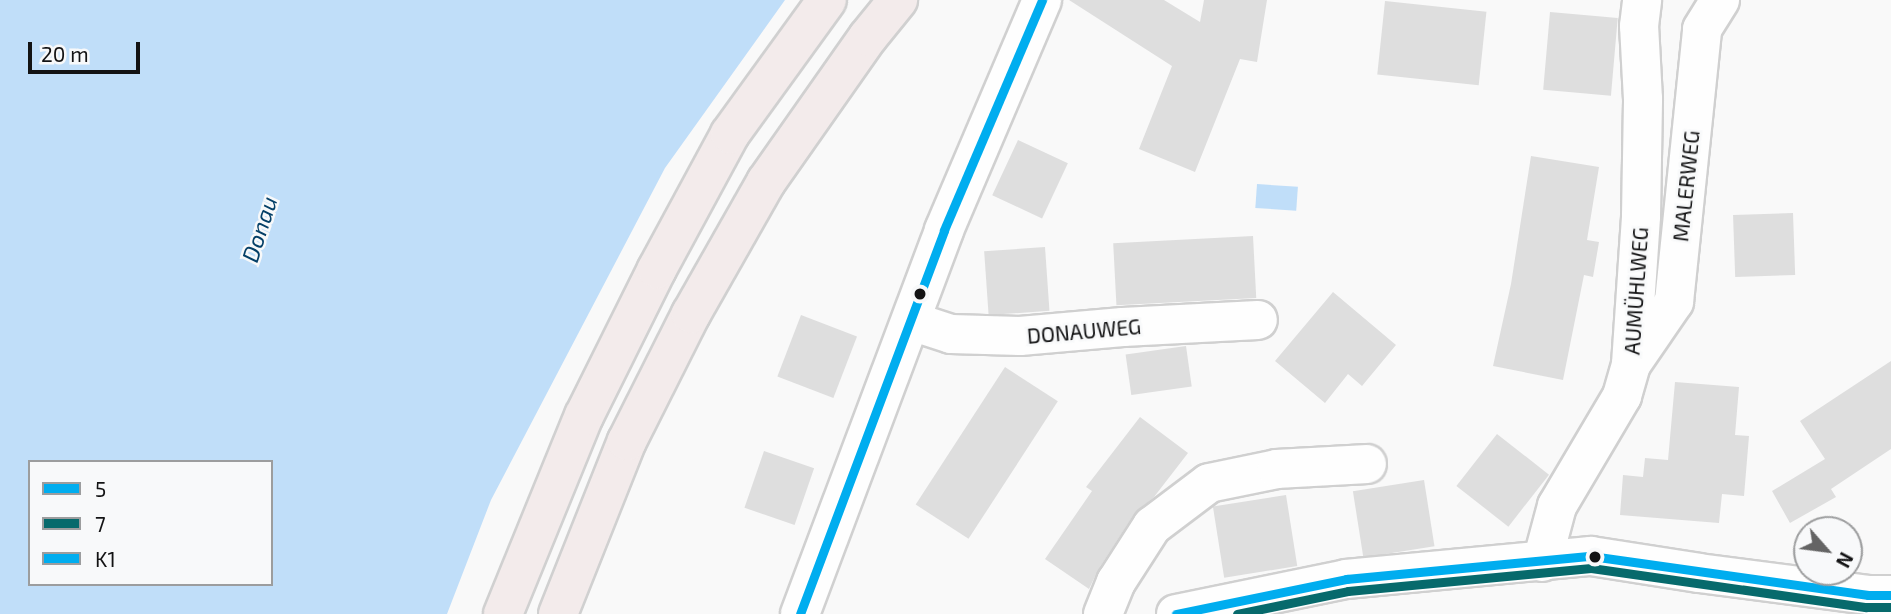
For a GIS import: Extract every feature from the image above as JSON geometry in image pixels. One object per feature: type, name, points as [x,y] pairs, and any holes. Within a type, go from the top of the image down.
[{"type":"main road","points":[[503,614],[584,416],[657,269],[730,134],[827,0]]},
{"type":"main road","points":[[558,614],[627,441],[691,314],[766,182],[867,37],[898,0]]},
{"type":"street","points":[[800,614],[944,230],[1042,0]]},
{"type":"street","name":"AUMÜHLWEG","points":[[1542,562],[1557,506],[1622,396],[1631,364],[1640,216],[1643,99],[1639,26],[1642,0]]},
{"type":"street","name":"MALERWEG","points":[[1631,364],[1674,302],[1702,29],[1720,0]]},
{"type":"street","name":"DONAUWEG","points":[[911,321],[951,334],[1020,336],[1258,320]]},
{"type":"street","points":[[1103,614],[1116,582],[1152,526],[1209,483],[1278,469],[1367,464]]},
{"type":"street","points":[[1176,614],[1214,610],[1346,579],[1591,556],[1875,601]]},
{"type":"water","name":"Donau","points":[[0,0],[785,0],[665,168],[491,500],[447,614],[0,614]]},
{"type":"water","points":[[1257,184],[1298,187],[1296,211],[1255,208]]},
{"type":"building","points":[[1069,0],[1164,0],[1200,22],[1204,0],[1267,0],[1257,62],[1240,59],[1195,172],[1139,149],[1172,66]]},
{"type":"building","points":[[1385,1],[1486,12],[1479,85],[1377,75]]},
{"type":"building","points":[[1550,12],[1618,18],[1611,96],[1543,90]]},
{"type":"building","points":[[1018,140],[1068,163],[1042,219],[992,195]]},
{"type":"building","points":[[1531,156],[1599,167],[1587,240],[1599,242],[1593,277],[1584,275],[1563,380],[1493,366],[1511,284]]},
{"type":"building","points":[[1793,213],[1795,275],[1735,277],[1733,215]]},
{"type":"building","points":[[1253,236],[1256,298],[1116,305],[1113,243]]},
{"type":"building","points":[[1045,247],[1049,311],[989,315],[984,251]]},
{"type":"building","points":[[1333,292],[1396,345],[1362,386],[1348,374],[1325,403],[1275,361]]},
{"type":"building","points":[[801,315],[857,337],[833,398],[777,377]]},
{"type":"building","points":[[1186,346],[1192,387],[1131,395],[1126,354]]},
{"type":"building","points":[[1891,361],[1891,449],[1831,489],[1836,497],[1802,516],[1793,516],[1790,523],[1772,491],[1825,459],[1800,421]]},
{"type":"building","points":[[1005,367],[1058,401],[969,539],[916,505]]},
{"type":"building","points":[[1675,382],[1739,387],[1735,435],[1749,436],[1744,496],[1722,494],[1719,523],[1620,515],[1623,475],[1643,477],[1645,458],[1668,460]]},
{"type":"building","points":[[1140,417],[1188,453],[1154,497],[1134,514],[1089,589],[1045,559],[1092,491],[1086,487]]},
{"type":"building","points":[[1497,434],[1549,475],[1508,527],[1456,486]]},
{"type":"building","points":[[764,451],[814,468],[795,525],[744,508]]},
{"type":"building","points":[[1424,480],[1434,546],[1363,557],[1353,491]]},
{"type":"building","points":[[1286,495],[1297,566],[1224,578],[1213,507]]},
{"type":"transit line","name":"K1","points":[[800,614],[944,230],[1042,0]]},
{"type":"transit line","name":"5","points":[[1176,614],[1346,579],[1591,556],[1868,595],[1891,595]]},
{"type":"transit line","name":"7","points":[[1237,614],[1348,591],[1591,568],[1866,607],[1891,607]]}]
